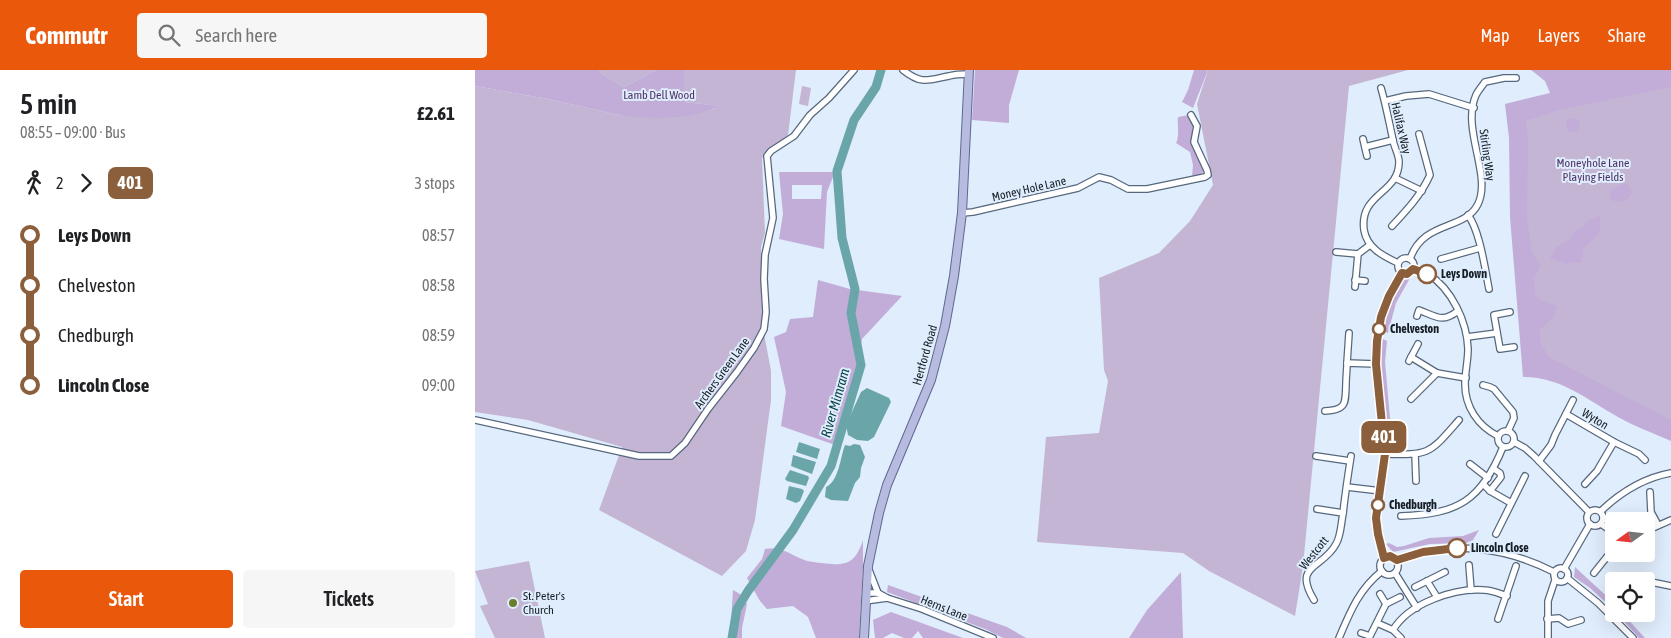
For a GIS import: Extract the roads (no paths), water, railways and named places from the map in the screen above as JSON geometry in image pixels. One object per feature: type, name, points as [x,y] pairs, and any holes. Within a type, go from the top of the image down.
[{"type":"main road","name":"Hertford Road","points":[[863,638],[868,566],[877,521],[887,485],[931,380],[943,335],[954,276],[962,213],[969,72]]},
{"type":"street","name":"Archers Green Lane","points":[[475,420],[639,456],[671,456],[675,454],[737,372],[764,329],[766,312],[764,278],[766,250],[773,218],[767,156],[771,151],[794,136],[810,114],[833,94],[854,70]]},
{"type":"street","points":[[903,70],[915,78],[926,81],[969,72]]},
{"type":"street","points":[[1385,101],[1406,96],[1429,94],[1473,108],[1476,95],[1485,82],[1504,78],[1516,78]]},
{"type":"street","name":"Halifax Way","points":[[1381,88],[1399,162],[1395,178]]},
{"type":"street","name":"Stirling Way","points":[[1468,215],[1479,204],[1482,184],[1473,135],[1473,108]]},
{"type":"street","name":"Money Hole Lane","points":[[962,213],[1078,188],[1099,177],[1111,180],[1123,187],[1137,189],[1147,189],[1205,178],[1208,175],[1207,170],[1194,142],[1197,126],[1191,114]]},
{"type":"street","points":[[1392,226],[1422,191],[1430,175],[1419,134]]},
{"type":"street","points":[[1363,139],[1367,156]]},
{"type":"street","points":[[1365,147],[1393,140]]},
{"type":"street","points":[[1398,264],[1383,256],[1370,245],[1364,231],[1365,211],[1373,199],[1389,186],[1395,178],[1422,191]]},
{"type":"street","points":[[1410,259],[1413,248],[1424,237],[1468,215],[1473,221],[1489,289]]},
{"type":"street","points":[[1337,252],[1358,254],[1370,245]]},
{"type":"street","points":[[1441,259],[1480,248]]},
{"type":"street","points":[[1358,254],[1355,283],[1365,281]]},
{"type":"street","points":[[1403,258],[1410,259],[1414,264],[1413,269],[1407,274],[1402,273],[1399,270],[1398,264],[1403,258]]},
{"type":"street","points":[[1413,269],[1427,274],[1439,283],[1451,297],[1467,337],[1466,391],[1471,410],[1484,427],[1498,436]]},
{"type":"street","points":[[1384,558],[1376,518],[1385,454],[1376,364],[1377,341],[1381,317],[1389,296],[1402,273]]},
{"type":"street","points":[[1417,316],[1419,310],[1443,319],[1449,318],[1458,311]]},
{"type":"street","points":[[1510,312],[1494,315],[1500,349],[1514,347]]},
{"type":"street","points":[[1325,411],[1336,410],[1342,407],[1346,401],[1349,332]]},
{"type":"street","points":[[1467,337],[1497,333]]},
{"type":"street","points":[[1419,344],[1410,359],[1437,373],[1466,378]]},
{"type":"street","points":[[1347,363],[1376,364]]},
{"type":"street","points":[[1411,399],[1437,373]]},
{"type":"street","points":[[1483,385],[1490,386],[1513,412],[1514,418],[1508,431]]},
{"type":"street","name":"Wyton","points":[[1539,461],[1551,445],[1573,400]]},
{"type":"street","name":"Wyton","points":[[1566,414],[1639,454],[1645,460]]},
{"type":"street","points":[[1385,454],[1426,452],[1435,447],[1459,420]]},
{"type":"street","points":[[1498,436],[1501,432],[1508,431]]},
{"type":"street","points":[[1508,431],[1513,437],[1513,442]]},
{"type":"street","points":[[1498,436],[1499,444],[1503,447]]},
{"type":"street","points":[[1503,447],[1508,447],[1513,442]]},
{"type":"street","points":[[1513,442],[1525,448],[1589,512]]},
{"type":"street","name":"Wyton","points":[[1585,484],[1597,471],[1614,442]]},
{"type":"street","points":[[1401,516],[1425,515],[1465,502],[1484,486],[1494,469],[1503,447]]},
{"type":"street","points":[[1415,454],[1416,481]]},
{"type":"street","points":[[1316,456],[1350,458],[1347,487],[1381,491]]},
{"type":"street","points":[[1469,464],[1489,478]]},
{"type":"street","points":[[1490,491],[1501,477],[1500,473],[1494,469]]},
{"type":"street","points":[[1589,512],[1601,511],[1625,490],[1659,475],[1671,474]]},
{"type":"street","points":[[1496,534],[1525,476]]},
{"type":"street","points":[[1484,486],[1511,503]]},
{"type":"street","name":"Westcott","points":[[1314,600],[1306,586],[1307,576],[1310,570],[1328,555],[1337,543],[1347,487]]},
{"type":"street","points":[[1650,492],[1651,512],[1657,525],[1671,520]]},
{"type":"street","points":[[1317,509],[1343,513]]},
{"type":"street","points":[[1589,512],[1587,520],[1595,526],[1601,524],[1604,519],[1601,511]]},
{"type":"street","points":[[1564,569],[1590,524]]},
{"type":"street","points":[[1601,524],[1605,527]]},
{"type":"street","points":[[1397,560],[1423,552],[1450,548],[1469,548],[1519,557],[1554,572]]},
{"type":"street","points":[[1390,556],[1397,560],[1399,565],[1395,573],[1390,575],[1382,571],[1381,562],[1384,558],[1390,556]]},
{"type":"street","points":[[1594,573],[1605,559]]},
{"type":"street","points":[[1469,565],[1471,590]]},
{"type":"street","points":[[868,566],[878,593]]},
{"type":"street","points":[[1498,619],[1516,566]]},
{"type":"street","points":[[1554,572],[1559,568],[1564,569]]},
{"type":"street","points":[[1564,569],[1567,572],[1567,578]]},
{"type":"street","points":[[1339,638],[1356,599],[1366,586],[1382,571]]},
{"type":"street","points":[[1415,586],[1445,572]]},
{"type":"street","points":[[1548,638],[1548,601],[1555,580],[1554,572]]},
{"type":"street","points":[[1395,573],[1417,608]]},
{"type":"street","points":[[1555,580],[1562,582],[1567,578]]},
{"type":"street","points":[[1567,578],[1598,603],[1633,638]]},
{"type":"street","points":[[1427,581],[1437,597]]},
{"type":"street","points":[[1655,583],[1671,586]]},
{"type":"street","points":[[1393,630],[1417,608],[1437,597],[1471,590],[1485,590],[1507,596]]},
{"type":"street","name":"Herns Lane","points":[[866,597],[878,593],[993,638]]},
{"type":"street","points":[[1380,594],[1386,604]]},
{"type":"street","name":"Herns Lane","points":[[866,597],[887,598]]},
{"type":"street","points":[[1361,632],[1370,636],[1386,604],[1400,597]]},
{"type":"street","points":[[1547,619],[1559,618],[1567,624],[1581,620]]},
{"type":"street","points":[[1377,623],[1393,630],[1401,638]]},
{"type":"waterway","name":"River Mimram","points":[[732,638],[737,609],[793,530],[831,466],[861,365],[851,313],[855,289],[842,238],[837,171],[854,120],[876,87],[881,70]]},
{"type":"place","name":"Leys Down","points":[[1427,274]]},
{"type":"place","name":"Chelveston","points":[[1379,329]]},
{"type":"place","name":"Chedburgh","points":[[1378,505]]},
{"type":"place","name":"Lincoln Close","points":[[1457,548]]},
{"type":"place","name":"St. Peter's Church","points":[[513,603]]},
{"type":"park label","name":"Lamb Dell Wood","points":[[659,95]]},
{"type":"park label","name":"Moneyhole Lane Playing Fields","points":[[1593,170]]}]
